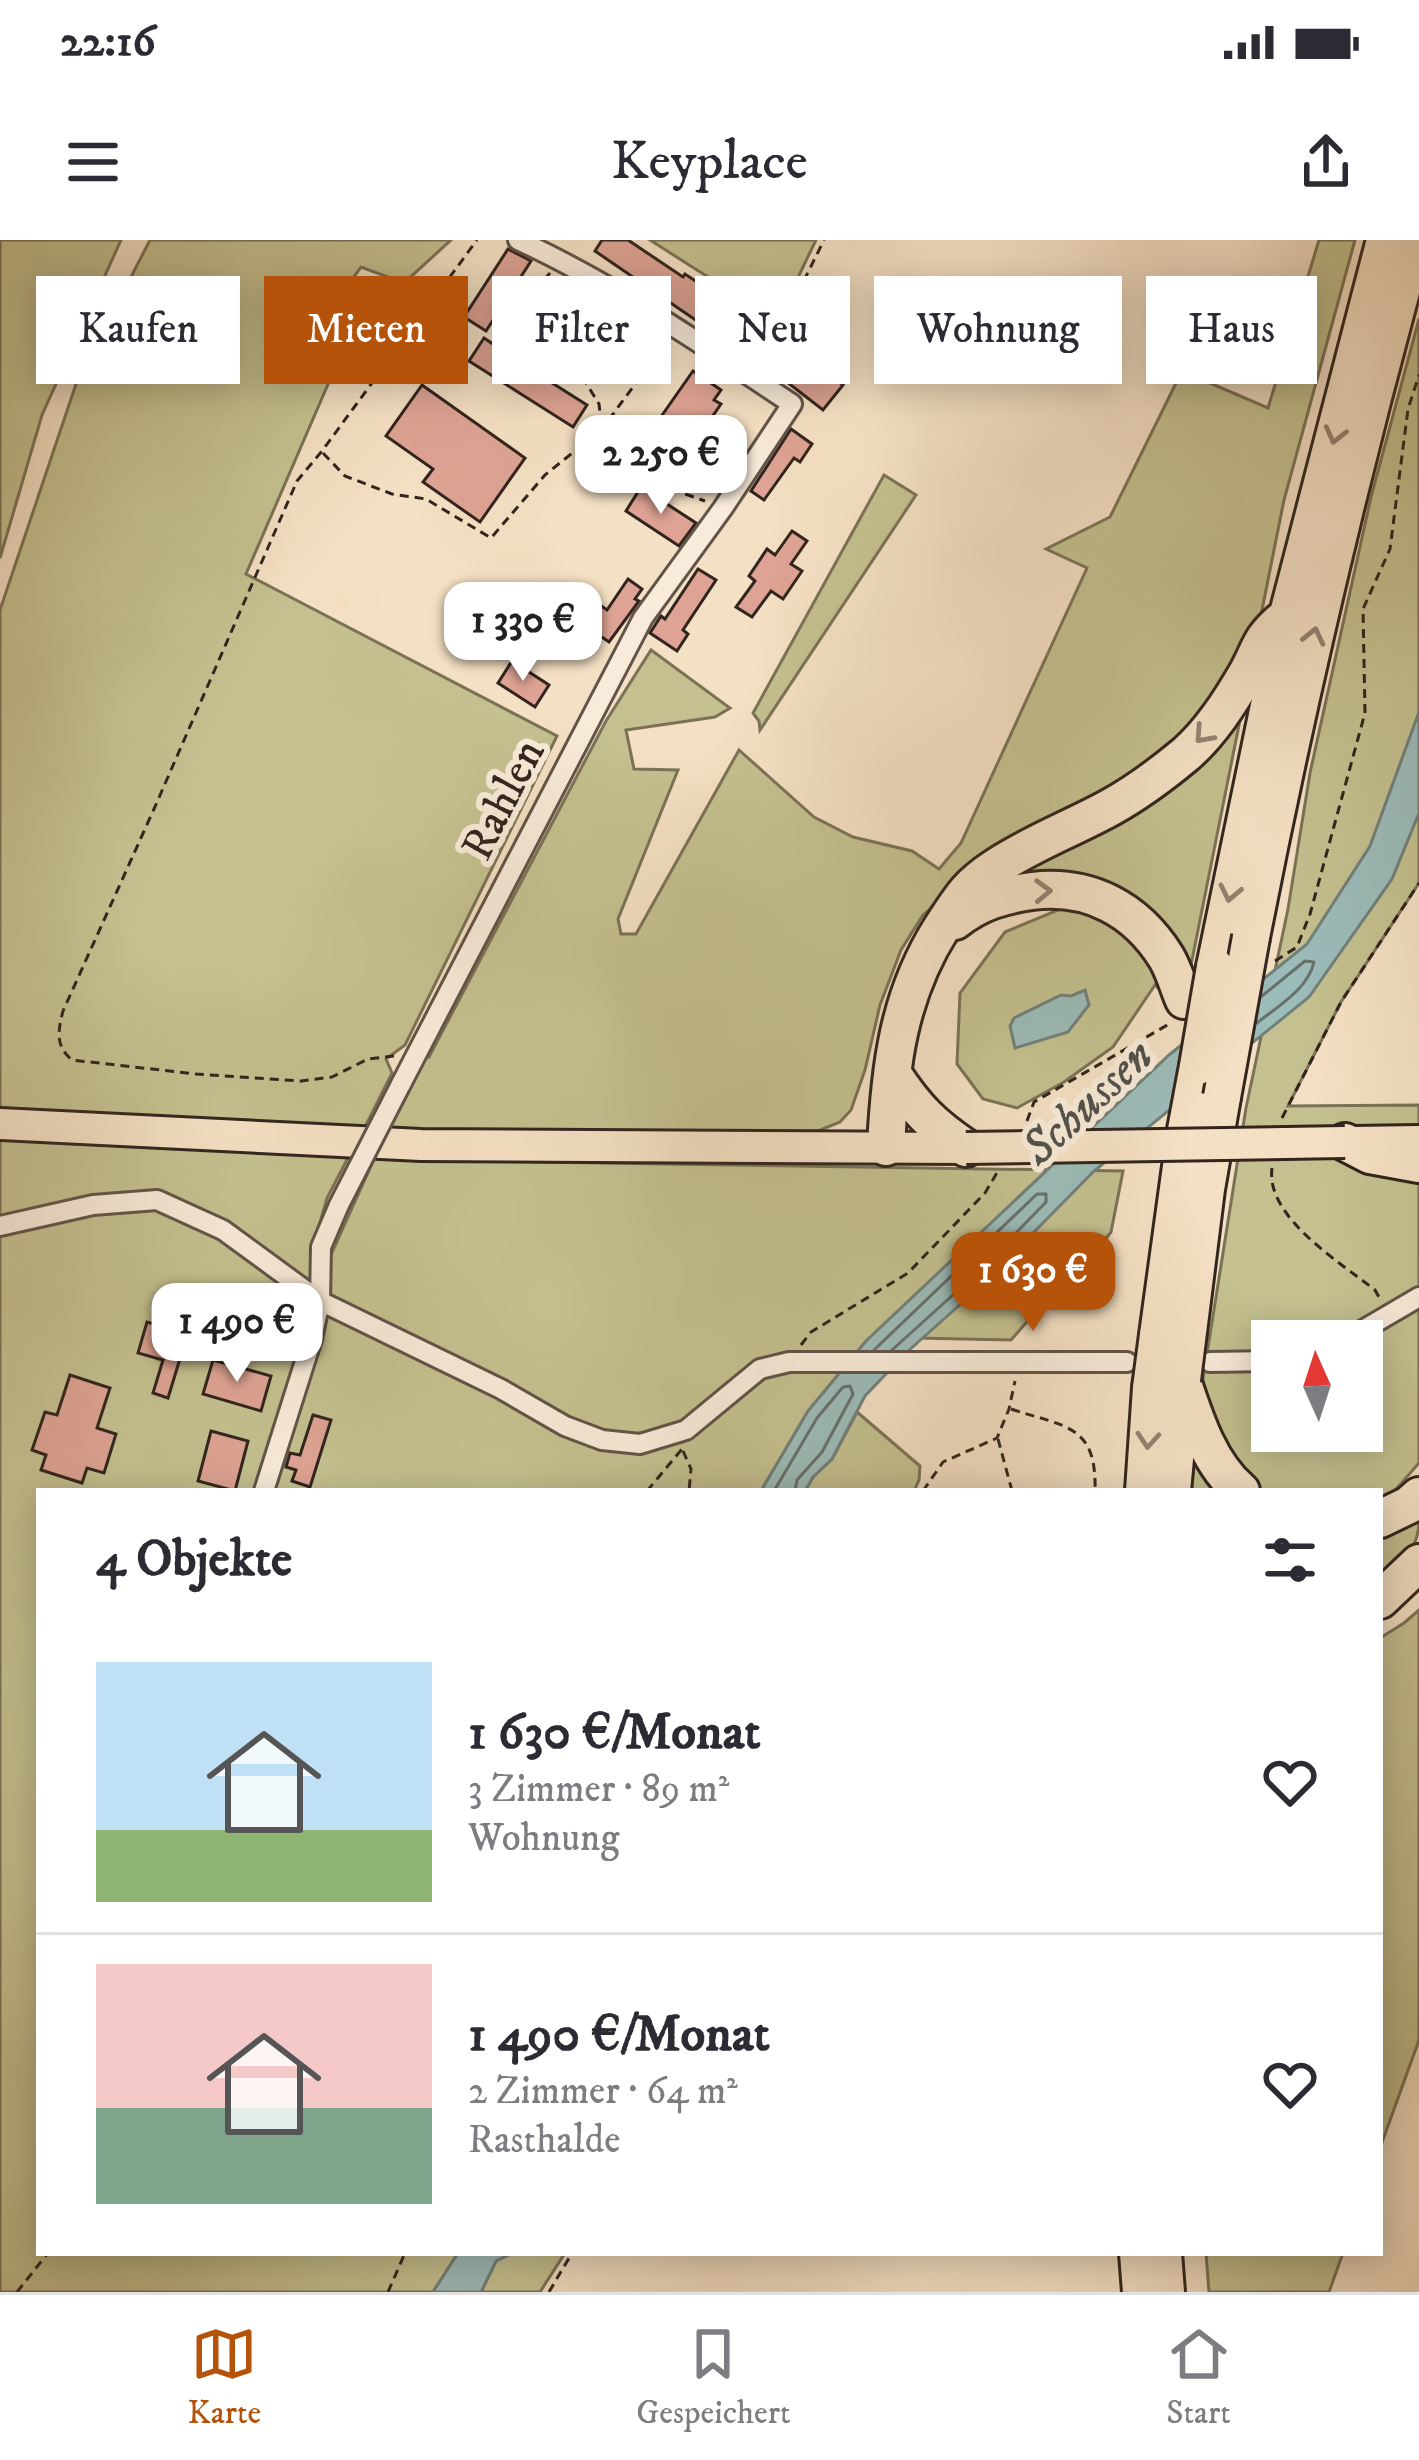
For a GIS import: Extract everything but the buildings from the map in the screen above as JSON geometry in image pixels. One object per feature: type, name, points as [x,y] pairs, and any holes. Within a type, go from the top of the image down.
[{"type":"highway","points":[[1145,1488],[1168,1373],[1186,1130],[1215,967],[1288,614],[1385,240]]},
{"type":"highway","points":[[1172,1334],[1257,953],[1287,750],[1415,240]]},
{"type":"highway","points":[[886,1147],[908,995],[917,969],[966,889],[999,865],[1155,780],[1218,718],[1249,669],[1263,636],[1288,614]]},
{"type":"highway","points":[[938,934],[973,907],[1006,894],[1048,889],[1090,893],[1145,930],[1168,960],[1178,1012],[1198,1066]]},
{"type":"highway","points":[[893,1074],[935,1127],[966,1148]]},
{"type":"highway","points":[[1345,1142],[1370,1155],[1419,1164]]},
{"type":"highway","points":[[1168,1373],[1172,1488]]},
{"type":"highway","points":[[1168,1373],[1209,1449],[1237,1488]]},
{"type":"highway","points":[[1383,1597],[1419,1563]]},
{"type":"highway","points":[[1138,2256],[1141,2292]]},
{"type":"highway","points":[[1163,2256],[1166,2292]]},
{"type":"main road","points":[[0,1124],[421,1145],[966,1148],[1419,1141]]},
{"type":"street","name":"Rahlen","points":[[518,240],[566,262],[695,340]]},
{"type":"street","name":"Rahlen","points":[[265,1488],[312,1339],[320,1301],[321,1247],[339,1205],[643,618],[792,404],[761,384]]},
{"type":"street","points":[[0,1226],[93,1205],[157,1200],[223,1231],[320,1301],[501,1389],[565,1426],[602,1440],[640,1444],[686,1430],[760,1369],[796,1361],[1017,1360],[1168,1373],[1251,1363]]},
{"type":"street","points":[[1379,1320],[1419,1297]]},
{"type":"path","points":[[412,1061],[388,1054],[332,1077],[301,1081],[196,1074],[72,1060],[59,1044],[58,1028],[297,481],[477,240]]},
{"type":"path","points":[[806,276],[824,240]]},
{"type":"path","points":[[566,262],[530,296],[526,317],[575,364],[599,404],[602,429],[628,461],[674,490],[723,508]]},
{"type":"path","points":[[322,452],[345,476],[392,494],[426,499],[491,538],[545,475],[602,429],[676,328]]},
{"type":"path","points":[[1257,953],[1297,947],[1310,914],[1365,712],[1363,609],[1390,549],[1408,409],[1419,375]]},
{"type":"path","points":[[1278,1130],[1341,1002],[1419,883]]},
{"type":"path","points":[[1025,1127],[1034,1102],[1178,1012]]},
{"type":"path","points":[[796,1361],[811,1332],[908,1273],[985,1192],[1005,1160]]},
{"type":"path","points":[[1273,1162],[1270,1178],[1286,1216],[1375,1290],[1389,1314]]},
{"type":"path","points":[[1011,1488],[997,1438],[1009,1409],[1017,1360]]},
{"type":"path","points":[[1009,1409],[1058,1425],[1085,1441],[1093,1452],[1095,1488]]},
{"type":"path","points":[[925,1488],[944,1462],[997,1438]]},
{"type":"path","points":[[650,1488],[682,1450],[691,1469],[689,1488]]},
{"type":"path","points":[[16,2292],[46,2256]]},
{"type":"path","points":[[388,2292],[404,2256]]},
{"type":"path","points":[[549,2292],[570,2256]]},
{"type":"shaded area","points":[[0,240],[121,240],[105,276],[36,276],[36,384],[56,384],[42,415],[0,558]]},
{"type":"shaded area","points":[[150,240],[451,240],[412,276],[385,276],[361,267],[354,276],[264,276],[264,384],[328,384],[246,574],[557,736],[405,1045],[386,1059],[392,1073],[365,1127],[0,1110],[0,610],[76,384],[240,384],[240,276],[132,276]]},
{"type":"shaded area","points":[[650,240],[816,240],[799,276],[706,276]]},
{"type":"shaded area","points":[[1319,240],[1355,240],[1317,379],[1317,276],[1308,276]]},
{"type":"shaded area","points":[[1419,319],[1419,883],[1341,1002],[1288,1106],[1419,1105],[1419,1463],[1390,1496],[1419,1519],[1408,1553],[1383,1574],[1383,1488],[1190,1488],[1193,1442],[1246,1108],[1288,909],[1310,773],[1371,497]]},
{"type":"shaded area","points":[[1176,384],[1212,384],[1268,408],[1275,384],[1316,384],[1284,500],[1184,1000],[1121,910],[964,879],[923,915],[901,950],[880,1005],[851,1110],[840,1122],[813,1133],[387,1132],[423,1053],[429,1057],[606,721],[651,650],[730,708],[715,717],[626,730],[634,769],[678,770],[618,919],[621,934],[636,934],[739,750],[814,817],[853,837],[912,851],[939,869],[961,843],[1087,568],[1046,549],[1110,517]]},
{"type":"shaded area","points":[[884,475],[916,495],[760,730],[753,713]]},
{"type":"shaded area","points":[[1059,899],[1136,935],[1166,995],[1155,985],[1113,1047],[1064,1082],[1017,1108],[983,1099],[957,1064],[960,993],[1005,932],[1063,908]]},
{"type":"shaded area","points":[[0,1136],[124,1146],[351,1152],[327,1198],[312,1251],[330,1257],[376,1155],[1123,1171],[1111,1232],[1011,1340],[867,1340],[808,1411],[763,1488],[36,1488],[36,2256],[456,2256],[433,2292],[0,2292]]},
{"type":"shaded area","points":[[857,1412],[920,1466],[919,1480],[915,1488],[807,1488],[832,1459]]},
{"type":"shaded area","points":[[1419,1610],[1419,2040],[1383,2140],[1383,1636]]},
{"type":"shaded area","points":[[506,2256],[563,2256],[540,2292],[481,2292],[496,2261]]},
{"type":"shaded area","points":[[1206,2256],[1342,2256],[1329,2292],[1209,2292]]},
{"type":"water","points":[[1419,712],[1419,813],[1392,879],[1309,997],[1094,1171],[983,1284],[906,1353],[865,1396],[832,1459],[807,1488],[763,1488],[808,1411],[867,1340],[1169,1055],[1307,944],[1370,846]]},
{"type":"water","points":[[1085,990],[1089,1005],[1068,1032],[1015,1048],[1010,1026],[1014,1018],[1061,995]]},
{"type":"water","points":[[456,2256],[506,2256],[496,2261],[481,2292],[433,2292]]},
{"type":"water label","name":"Schussen","points":[[1088,1103]]}]
